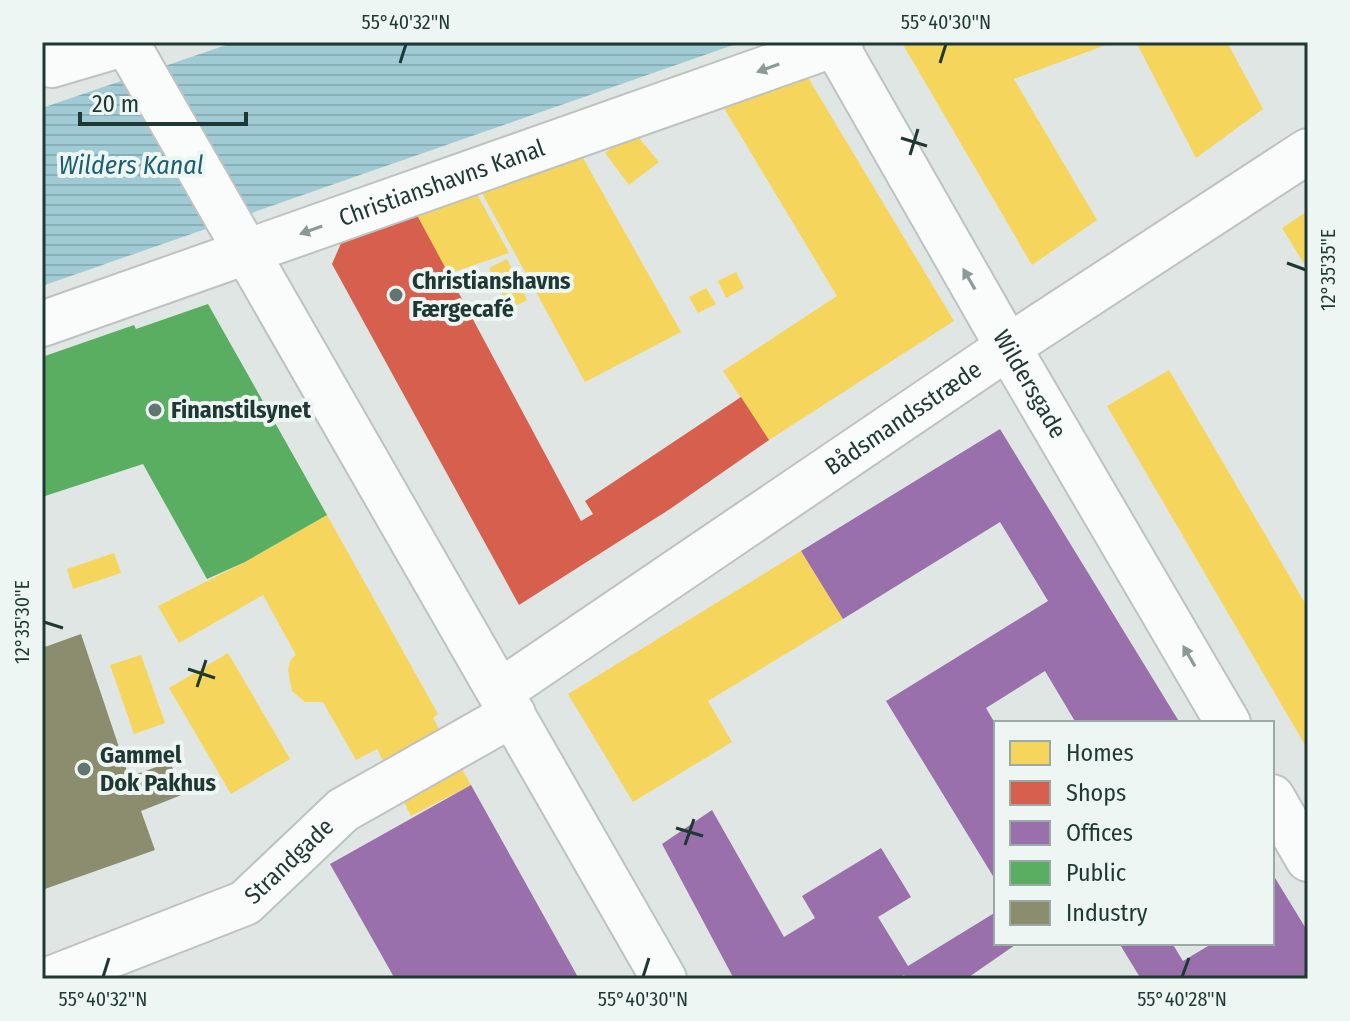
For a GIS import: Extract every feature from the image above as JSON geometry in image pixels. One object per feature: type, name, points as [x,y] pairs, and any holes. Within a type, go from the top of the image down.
[{"type":"street","points":[[52,65],[128,43],[664,979]]},
{"type":"street","name":"Christianshavns Kanal","points":[[42,324],[838,43]]},
{"type":"street","name":"Wildersgade","points":[[838,43],[1008,347],[1227,721]]},
{"type":"street","name":"Bådsmandsstræde","points":[[507,702],[1008,347],[1308,151]]},
{"type":"street","name":"Strandgade","points":[[50,979],[245,903],[343,810],[507,702]]},
{"type":"street","points":[[1274,800],[1308,859]]},
{"type":"water","name":"Wilders Kanal","points":[[235,42],[742,42],[42,286],[42,108]]},
{"type":"building: Homes","points":[[1114,42],[1014,79],[1097,220],[1032,265],[902,43]]},
{"type":"building: Homes","points":[[1136,42],[1227,42],[1263,109],[1196,158]]},
{"type":"building: Homes","points":[[807,76],[954,321],[769,440],[723,371],[837,296],[724,108]]},
{"type":"building: Homes","points":[[634,132],[659,162],[629,185],[605,153]]},
{"type":"building: Homes","points":[[583,158],[681,332],[585,382],[482,193]]},
{"type":"building: Homes","points":[[477,194],[509,253],[448,274],[417,215]]},
{"type":"building: Homes","points":[[1308,211],[1308,270],[1282,228]]},
{"type":"building: Homes","points":[[507,259],[527,300],[510,309],[489,268]]},
{"type":"building: Homes","points":[[736,272],[744,288],[726,298],[718,281]]},
{"type":"building: Homes","points":[[706,288],[716,304],[698,313],[689,297]]},
{"type":"building: Homes","points":[[1169,370],[1308,608],[1308,750],[1107,406]]},
{"type":"building: Homes","points":[[327,515],[438,714],[433,718],[471,785],[411,816],[377,749],[356,760],[323,702],[305,702],[292,691],[288,670],[291,659],[296,655],[263,595],[179,643],[158,606],[245,562]]},
{"type":"building: Homes","points":[[801,551],[843,619],[708,701],[732,742],[633,802],[568,694]]},
{"type":"building: Homes","points":[[114,553],[121,573],[73,589],[67,569]]},
{"type":"building: Homes","points":[[228,653],[290,759],[231,794],[169,688]]},
{"type":"building: Homes","points":[[141,655],[165,723],[134,734],[110,665]]},
{"type":"building: Shops","points":[[417,215],[581,521],[593,514],[585,501],[741,397],[769,440],[670,509],[519,605],[332,264],[342,241]]},
{"type":"building: Offices","points":[[1000,429],[1179,721],[1075,721],[1045,671],[986,708],[994,722],[994,878],[886,701],[1048,601],[1000,522],[843,619],[801,551]]},
{"type":"building: Offices","points":[[471,785],[579,979],[395,979],[330,864]]},
{"type":"building: Offices","points":[[712,810],[784,937],[815,918],[802,896],[881,848],[911,897],[878,917],[908,966],[994,913],[994,945],[1015,945],[966,979],[907,979],[904,975],[897,979],[734,979],[662,844]]},
{"type":"building: Offices","points":[[1274,876],[1308,932],[1308,979],[1141,979],[1120,945],[1173,945],[1183,961],[1210,945],[1274,945]]},
{"type":"building: Public","name":"Finanstilsynet","points":[[208,304],[327,515],[245,562],[207,579],[143,464],[42,497],[42,357],[134,325],[136,329]]},
{"type":"building: Industry","name":"Gammel Dok Pakhus","points":[[81,634],[129,777],[170,762],[184,794],[141,811],[155,850],[42,890],[42,648]]},
{"type":"place","name":"Christianshavns Færgecafé","points":[[396,295]]},
{"type":"place","name":"Finanstilsynet","points":[[155,410]]},
{"type":"place","name":"Gammel Dok Pakhus","points":[[84,769]]}]
